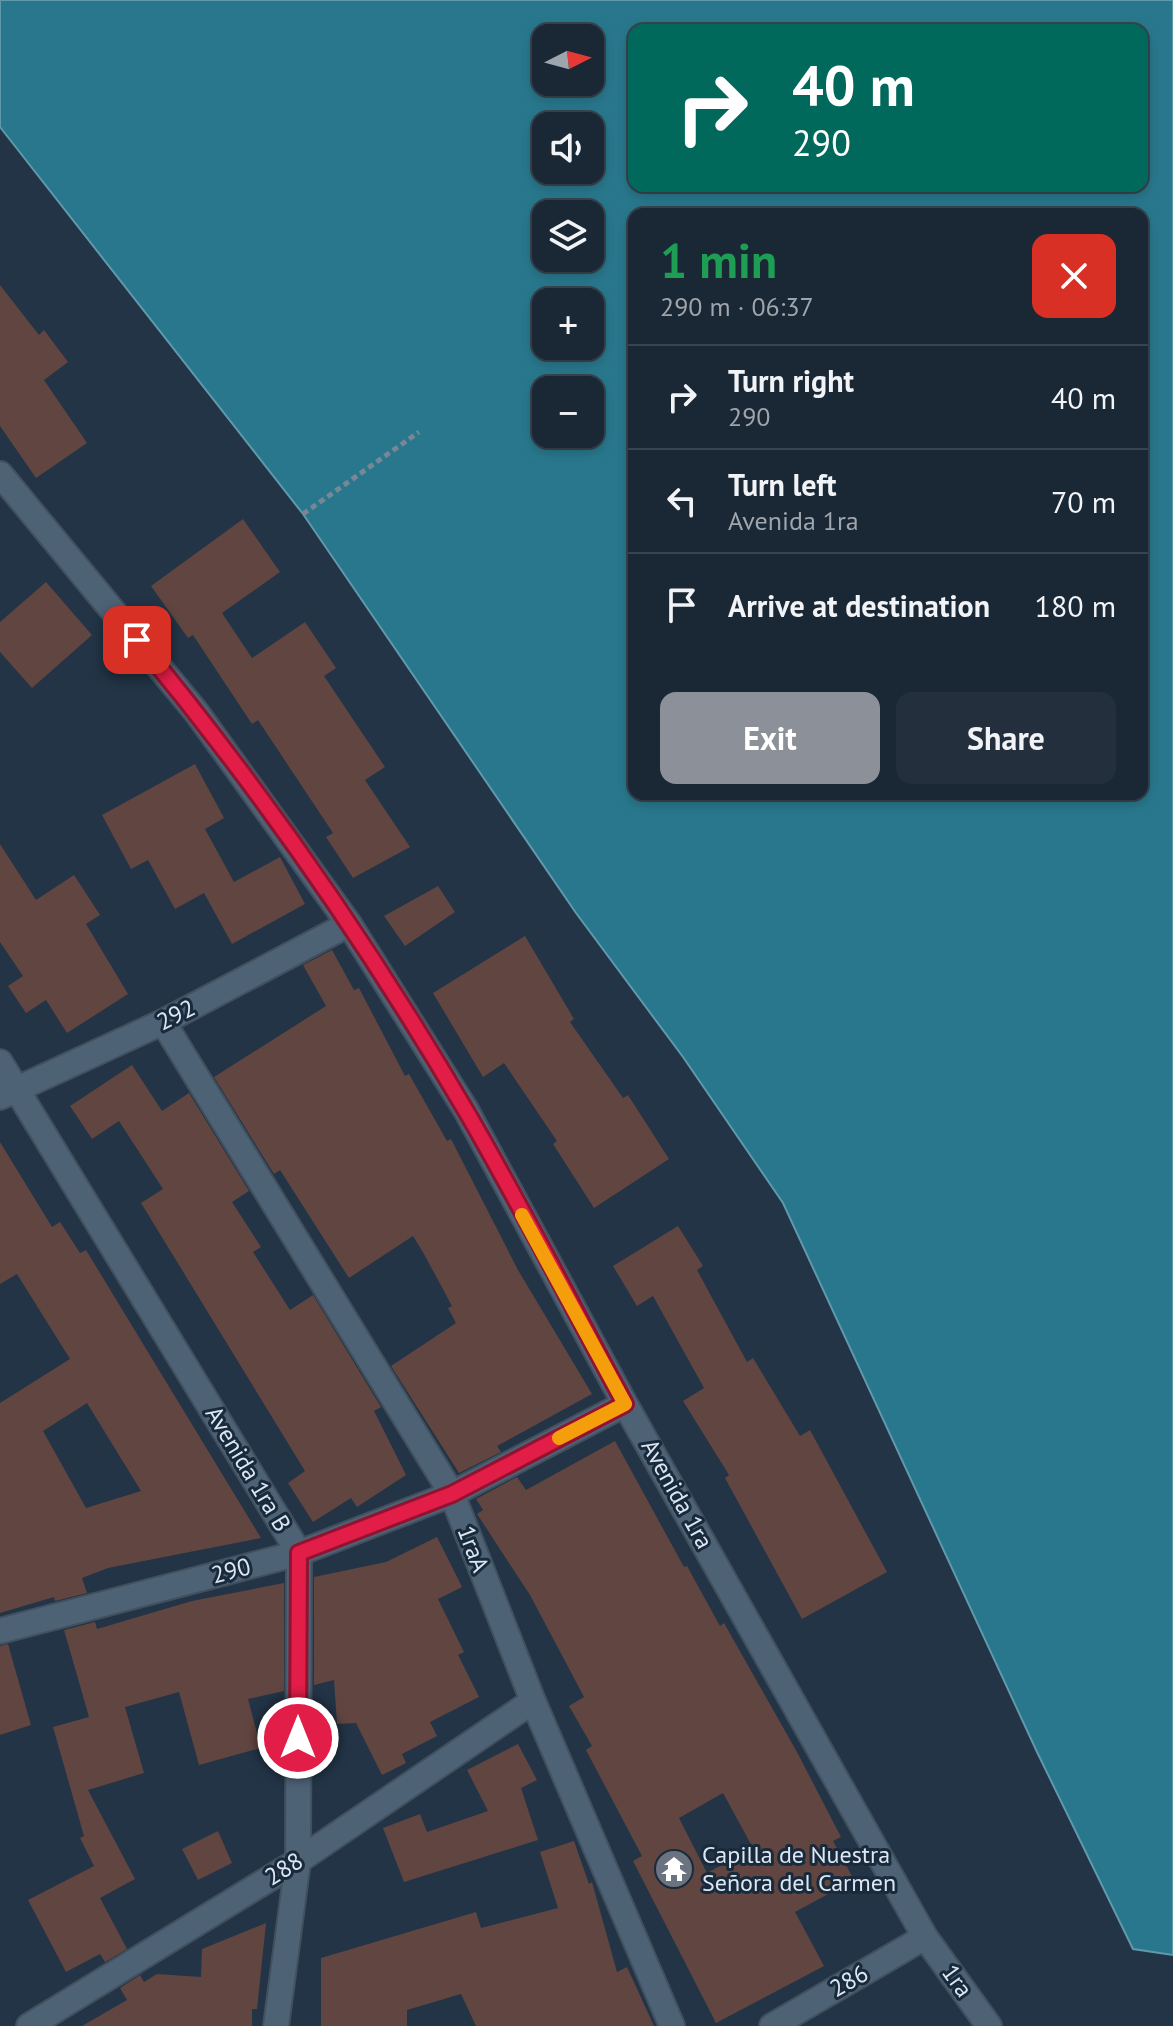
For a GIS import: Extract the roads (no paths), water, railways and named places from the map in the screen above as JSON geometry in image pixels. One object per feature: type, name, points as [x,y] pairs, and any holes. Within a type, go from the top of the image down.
[{"type":"street","name":"Avenida 1ra","points":[[0,474],[197,713],[349,924],[466,1110],[625,1404],[925,1937]]},
{"type":"street","name":"292","points":[[9,1093],[163,1022],[349,924]]},
{"type":"street","name":"1raA","points":[[163,1022],[452,1494],[533,1701],[672,2026]]},
{"type":"street","name":"Avenida 1ra B","points":[[0,1062],[9,1093],[299,1553],[298,1861],[276,2026]]},
{"type":"street","name":"290","points":[[0,1631],[299,1553],[452,1494],[625,1404]]},
{"type":"street","name":"288","points":[[29,2026],[298,1861],[533,1701]]},
{"type":"street","name":"286","points":[[772,2026],[925,1937]]},
{"type":"street","name":"1ra","points":[[925,1937],[989,2026]]},
{"type":"water","points":[[0,0],[1173,0],[1173,1955],[1133,1949],[1037,1752],[783,1203],[683,1057],[576,913],[303,514],[0,127]]},
{"type":"place","name":"Capilla de Nuestra Señora del Carmen","points":[[674,1869]]}]
